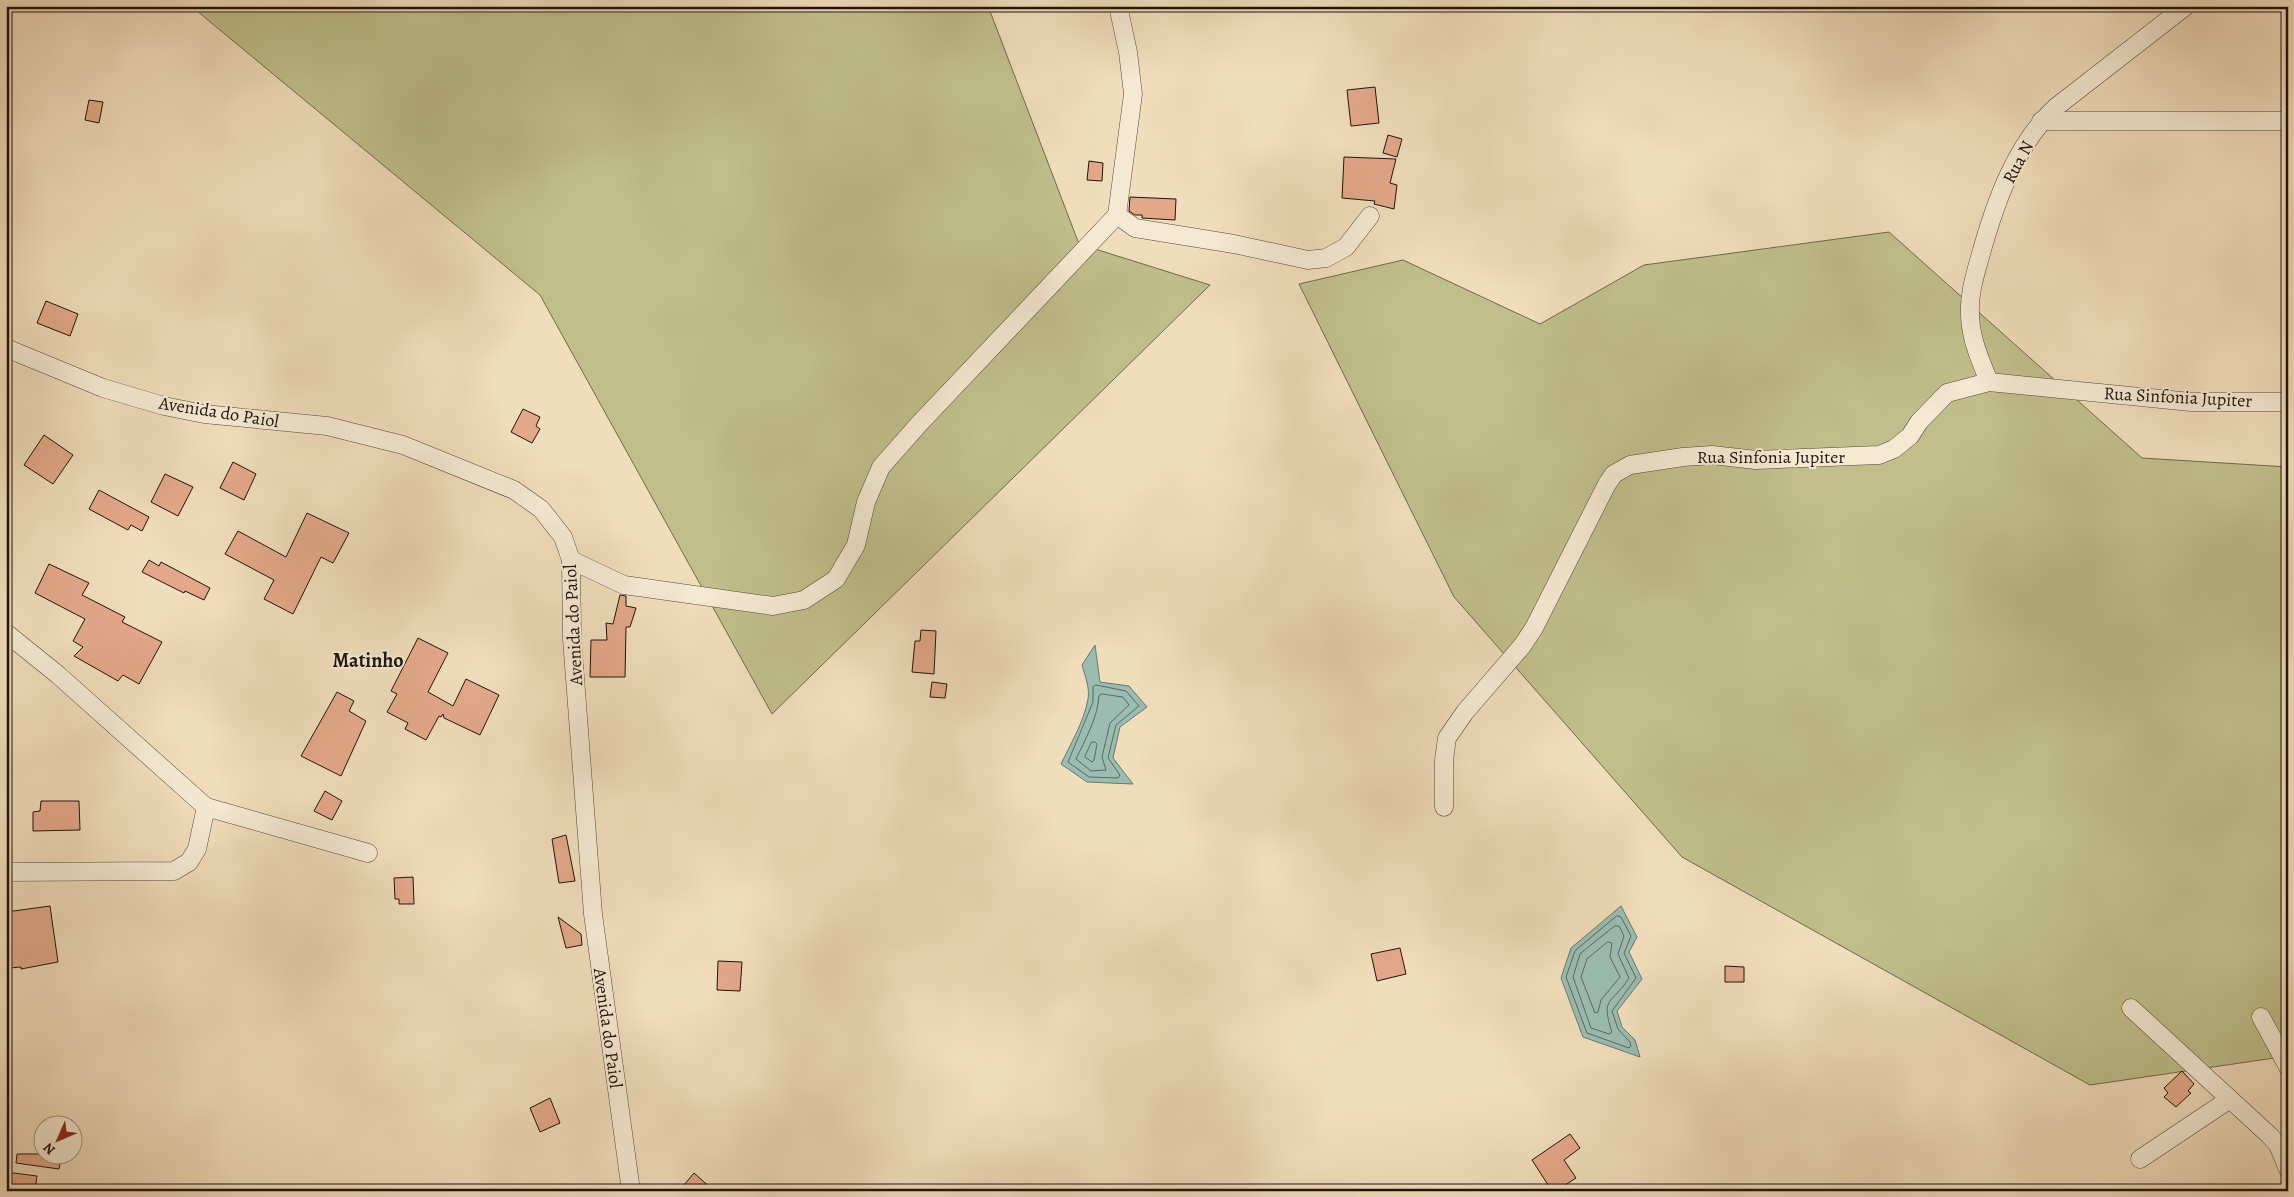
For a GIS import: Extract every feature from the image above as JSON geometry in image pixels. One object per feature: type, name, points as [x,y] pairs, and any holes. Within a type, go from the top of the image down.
[{"type":"street","points":[[571,560],[624,586],[773,606],[804,600],[836,579],[856,545],[866,502],[881,468],[919,424],[1117,215],[1133,94],[1128,52],[1118,6]]},
{"type":"street","name":"Rua N","points":[[1989,382],[1975,348],[1970,313],[1973,284],[1991,218],[2014,165],[2041,121],[2085,83],[2120,59],[2186,6]]},
{"type":"street","points":[[2041,121],[2288,121]]},
{"type":"street","points":[[1117,215],[1135,228],[1234,244],[1308,260],[1326,258],[1346,247],[1370,216]]},
{"type":"street","name":"Avenida do Paiol","points":[[6,348],[103,388],[164,406],[204,414],[327,426],[403,445],[514,490],[541,509],[563,537],[571,560],[572,639],[593,914],[630,1191]]},
{"type":"street","name":"Rua Sinfonia Jupiter","points":[[1444,807],[1444,760],[1447,738],[1465,712],[1522,646],[1534,628],[1594,509],[1614,474],[1630,465],[1648,461],[1712,455],[1756,460],[1878,455],[1894,449],[1910,436],[1919,422],[1947,393],[1989,382],[2191,402],[2288,402]]},
{"type":"street","points":[[6,633],[56,674],[206,807],[368,853]]},
{"type":"street","points":[[6,872],[174,871],[189,862],[197,849],[206,807]]},
{"type":"street","points":[[2131,1008],[2269,1135],[2278,1145],[2286,1160]]},
{"type":"street","points":[[2262,1017],[2288,1067]]},
{"type":"street","points":[[2140,1159],[2230,1099]]},
{"type":"shaded area","points":[[191,6],[988,6],[1079,244],[1210,285],[772,714],[540,295]]},
{"type":"shaded area","points":[[1889,232],[2142,458],[2288,467],[2288,1056],[2090,1085],[1682,857],[1454,597],[1299,284],[1403,260],[1540,324],[1644,265]]},
{"type":"water","points":[[1095,645],[1100,682],[1129,686],[1147,707],[1120,727],[1113,758],[1133,784],[1087,782],[1061,764],[1086,708],[1088,691],[1082,665]]},
{"type":"water","points":[[1621,906],[1637,937],[1629,952],[1642,979],[1617,1011],[1622,1027],[1635,1040],[1640,1057],[1583,1037],[1561,978],[1571,948]]},
{"type":"building","points":[[1375,87],[1379,123],[1351,126],[1347,90]]},
{"type":"building","points":[[89,100],[103,102],[99,123],[85,120]]},
{"type":"building","points":[[1388,135],[1402,139],[1397,157],[1383,153]]},
{"type":"building","points":[[1344,157],[1396,159],[1390,183],[1397,185],[1394,209],[1374,204],[1375,201],[1342,198]]},
{"type":"building","points":[[1089,161],[1103,163],[1102,181],[1087,180]]},
{"type":"building","points":[[1130,197],[1176,199],[1175,220],[1142,218],[1142,215],[1135,215],[1129,211]]},
{"type":"building","points":[[46,301],[78,314],[70,336],[37,323]]},
{"type":"building","points":[[523,409],[540,417],[536,426],[540,429],[532,443],[511,432]]},
{"type":"building","points":[[44,435],[73,455],[53,484],[24,465]]},
{"type":"building","points":[[233,462],[256,474],[244,500],[220,488]]},
{"type":"building","points":[[165,474],[193,487],[178,516],[151,502]]},
{"type":"building","points":[[99,490],[149,517],[142,531],[131,525],[128,530],[89,509]]},
{"type":"building","points":[[307,513],[349,533],[333,563],[321,557],[293,614],[264,599],[274,580],[225,554],[238,531],[286,557]]},
{"type":"building","points":[[149,560],[159,566],[161,562],[210,588],[204,600],[185,591],[184,593],[142,572]]},
{"type":"building","points":[[49,564],[89,583],[82,595],[125,617],[122,622],[162,642],[139,684],[123,675],[118,681],[74,656],[83,647],[73,641],[85,619],[35,593]]},
{"type":"building","points":[[620,595],[626,596],[626,606],[636,608],[630,627],[626,627],[625,677],[590,677],[591,640],[607,640],[606,623],[613,624]]},
{"type":"building","points":[[921,630],[936,631],[934,674],[912,672],[915,641],[920,641]]},
{"type":"building","points":[[418,638],[448,653],[428,692],[453,706],[466,679],[499,695],[480,735],[444,718],[443,714],[441,717],[439,716],[426,740],[405,729],[408,723],[387,712],[397,694],[391,691]]},
{"type":"building","points":[[932,682],[947,684],[945,698],[930,697]]},
{"type":"building","points":[[337,692],[354,701],[349,711],[366,721],[341,776],[301,756]]},
{"type":"building","points":[[325,791],[342,801],[332,820],[314,811]]},
{"type":"building","points":[[41,801],[79,801],[80,830],[33,831],[33,812],[40,811]]},
{"type":"building","points":[[566,835],[575,881],[559,883],[552,839]]},
{"type":"building","points":[[413,877],[414,904],[399,904],[399,899],[395,899],[394,878]]},
{"type":"building","points":[[50,906],[58,962],[21,969],[21,967],[10,968],[6,940],[6,912]]},
{"type":"building","points":[[558,917],[581,934],[582,945],[566,948]]},
{"type":"building","points":[[1400,948],[1406,974],[1377,981],[1371,954]]},
{"type":"building","points":[[718,961],[742,962],[740,991],[717,990]]},
{"type":"building","points":[[1725,966],[1744,967],[1744,982],[1725,982]]},
{"type":"building","points":[[2182,1071],[2194,1084],[2188,1091],[2191,1093],[2176,1107],[2164,1097],[2168,1093],[2164,1088]]},
{"type":"building","points":[[550,1098],[560,1123],[540,1132],[530,1108]]},
{"type":"building","points":[[1570,1134],[1580,1148],[1564,1160],[1576,1178],[1556,1191],[1552,1191],[1532,1160]]},
{"type":"building","points":[[17,1154],[32,1154],[32,1164],[60,1164],[59,1169],[16,1163]]},
{"type":"building","points":[[6,1172],[37,1176],[35,1191],[6,1191]]},
{"type":"building","points":[[694,1173],[714,1191],[691,1191],[684,1185]]},
{"type":"district","name":"Matinho","points":[[368,660]]}]
